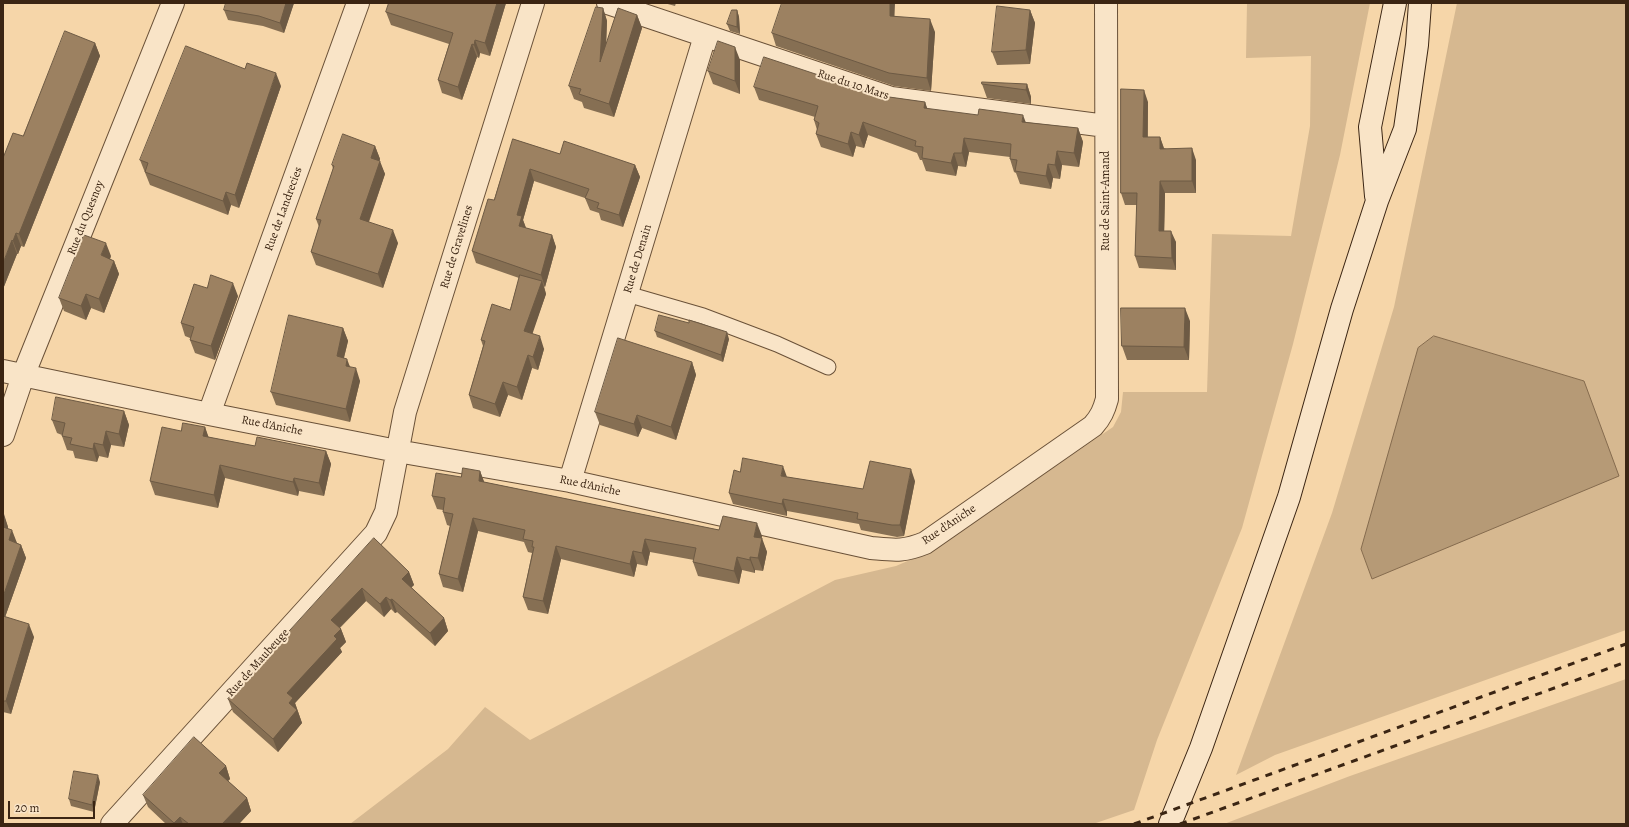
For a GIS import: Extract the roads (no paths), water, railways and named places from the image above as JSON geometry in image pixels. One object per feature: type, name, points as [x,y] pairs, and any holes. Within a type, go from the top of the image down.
[{"type":"street","name":"Rue du Quesnoy","points":[[3,435],[13,373],[173,3]]},
{"type":"street","name":"Rue de Landrecies","points":[[209,414],[358,3]]},
{"type":"street","name":"Rue de Gravelines","points":[[389,494],[407,405],[534,3]]},
{"type":"street","name":"Rue du 10 Mars","points":[[608,3],[891,98],[1106,126]]},
{"type":"street","name":"Rue de Saint-Amand","points":[[1106,3],[1107,399]]},
{"type":"street","points":[[1377,201],[1370,127],[1395,3]]},
{"type":"street","points":[[1170,824],[1201,748],[1289,497],[1342,309],[1377,201],[1405,129],[1417,45],[1420,3]]},
{"type":"street","name":"Rue de Denain","points":[[570,482],[705,36]]},
{"type":"street","name":"Rue d'Aniche","points":[[13,373],[397,451],[570,482],[871,548],[901,551],[911,549],[925,543],[1093,426],[1100,418],[1107,399]]},
{"type":"street","name":"Rue de Maubeuge","points":[[112,824],[376,533],[386,512],[389,494]]},
{"type":"lane","points":[[627,294],[703,316],[777,344],[828,367]]},
{"type":"railway","points":[[1134,824],[1626,644]]},
{"type":"railway","points":[[1180,824],[1626,662]]}]
